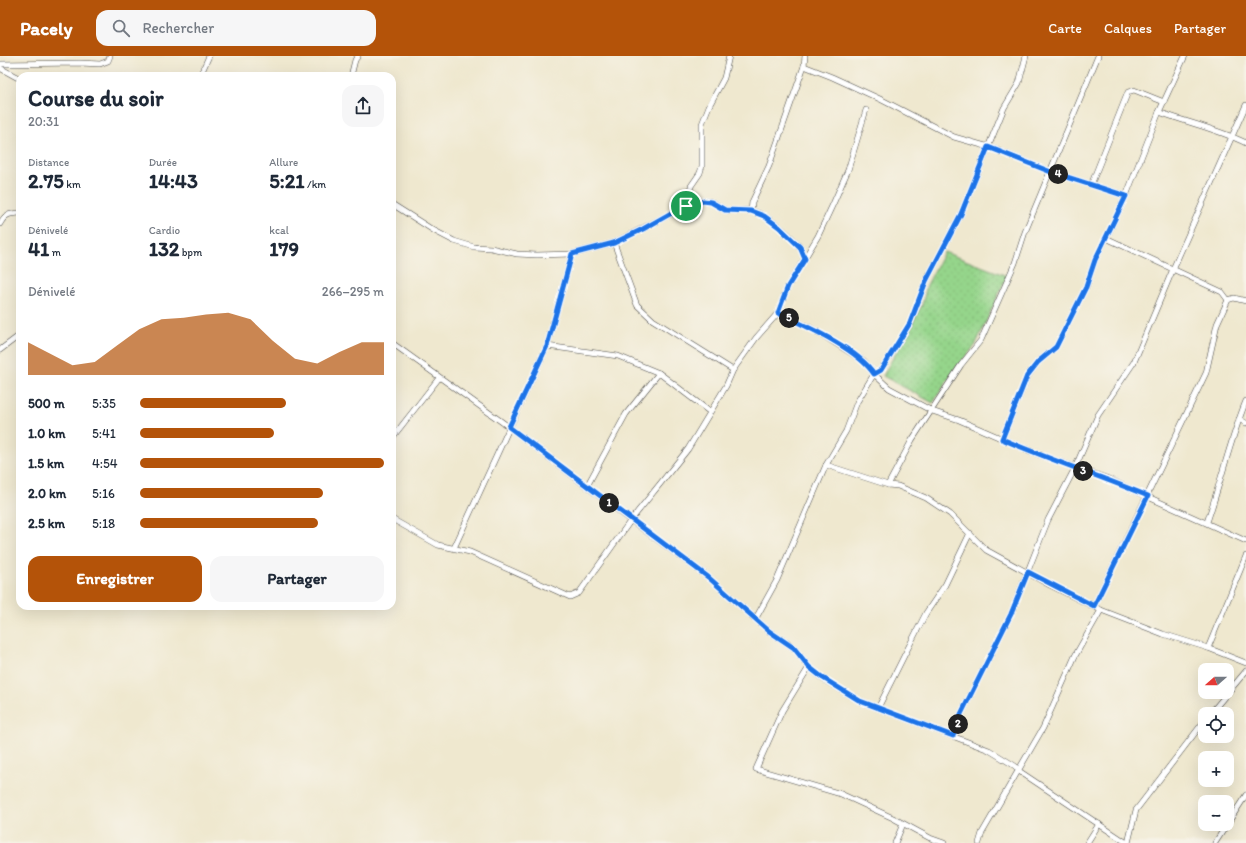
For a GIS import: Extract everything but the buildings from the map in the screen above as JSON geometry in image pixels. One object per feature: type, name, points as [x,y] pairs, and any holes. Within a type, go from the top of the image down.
[{"type":"street","points":[[0,64],[100,64],[108,61],[110,56]]},
{"type":"street","points":[[202,72],[209,56]]},
{"type":"street","points":[[352,72],[355,60],[358,56]]},
{"type":"street","points":[[686,206],[691,186],[700,173],[702,166],[702,124],[709,106],[724,78],[729,56]]},
{"type":"street","points":[[751,211],[752,202],[769,166],[804,66],[805,56]]},
{"type":"street","points":[[756,618],[777,580],[826,465],[846,431],[857,402],[874,374],[881,370],[910,323],[926,281],[961,214],[1004,108],[1021,77],[1026,56]]},
{"type":"street","points":[[888,485],[912,440],[961,365],[982,340],[1015,263],[1025,232],[1098,56]]},
{"type":"street","points":[[1002,439],[1027,376],[1038,362],[1056,347],[1086,287],[1095,260],[1126,196],[1159,112],[1185,56]]},
{"type":"street","points":[[804,66],[882,100],[954,137],[988,147],[1051,172],[1126,196]]},
{"type":"street","points":[[0,68],[16,77]]},
{"type":"street","points":[[1091,185],[1128,92],[1134,90],[1164,102]]},
{"type":"street","points":[[953,736],[961,714],[1011,614],[1048,520],[1075,468],[1098,415],[1134,362],[1173,269],[1246,105]]},
{"type":"street","points":[[396,521],[438,545],[470,552],[570,597],[579,593],[631,520],[688,449],[726,386],[733,370],[756,338],[778,313],[788,286],[818,236],[848,170],[866,110]]},
{"type":"street","points":[[1159,112],[1185,122],[1231,136],[1246,143]]},
{"type":"street","points":[[396,207],[433,230],[474,248],[491,248],[521,254],[572,254],[614,243],[686,206],[703,201],[711,202],[725,210],[751,211],[764,216],[779,227],[800,247],[805,259]]},
{"type":"street","points":[[0,224],[4,216],[16,213]]},
{"type":"street","points":[[1106,238],[1222,292],[1228,300]]},
{"type":"street","points":[[614,243],[638,305],[642,311],[653,320],[733,370]]},
{"type":"street","points":[[454,548],[547,346],[572,254]]},
{"type":"street","points":[[1094,606],[1206,373],[1217,324],[1228,300],[1234,298],[1246,301]]},
{"type":"street","points":[[778,313],[811,328],[864,361],[874,374],[889,388],[932,411],[1075,468],[1106,478],[1207,522],[1246,541]]},
{"type":"street","points":[[0,350],[16,339]]},
{"type":"street","points":[[396,346],[509,427],[708,577],[769,631],[794,648],[809,667],[823,678],[860,701],[989,750],[1128,843],[1136,810],[1198,729]]},
{"type":"street","points":[[547,346],[618,356],[659,373],[710,412]]},
{"type":"street","points":[[587,486],[626,414],[659,373]]},
{"type":"street","points":[[396,433],[439,378]]},
{"type":"street","points":[[1207,522],[1246,401]]},
{"type":"street","points":[[1239,419],[1246,423]]},
{"type":"street","points":[[826,465],[888,485],[898,486],[926,498],[950,514],[986,550],[1101,610],[1163,634],[1208,648],[1246,663]]},
{"type":"street","points":[[878,708],[926,613],[945,585],[970,533]]},
{"type":"street","points":[[1208,648],[1246,556]]},
{"type":"street","points":[[979,843],[982,833],[1043,728],[1075,656],[1101,610]]},
{"type":"street","points":[[809,667],[782,711],[756,769],[841,794],[930,838],[944,843]]},
{"type":"street","points":[[1216,707],[1246,671]]},
{"type":"street","points":[[1215,843],[1246,795]]},
{"type":"street","points":[[895,843],[903,824]]},
{"type":"street","points":[[1087,843],[1099,824]]},
{"type":"green space","points":[[944,252],[1007,276],[975,346],[957,366],[933,403],[883,376],[922,305],[927,285]]},
{"type":"route","points":[[988,147],[1051,172],[1126,196],[1095,260],[1086,287],[1056,347],[1038,362],[1027,376],[1002,439],[1040,455],[1106,478],[1148,496],[1094,606],[1050,585],[1028,572],[1011,614],[984,672],[961,714],[953,736],[860,701],[823,678],[809,667],[794,648],[769,631],[708,577],[509,427],[547,346],[572,254],[614,243],[686,206],[695,202],[703,201],[711,202],[725,210],[751,211],[764,216],[779,227],[800,247],[805,259],[788,286],[778,313],[811,328],[864,361],[874,374],[881,370],[895,345],[910,323],[926,281],[961,214],[978,176],[988,147]]}]
